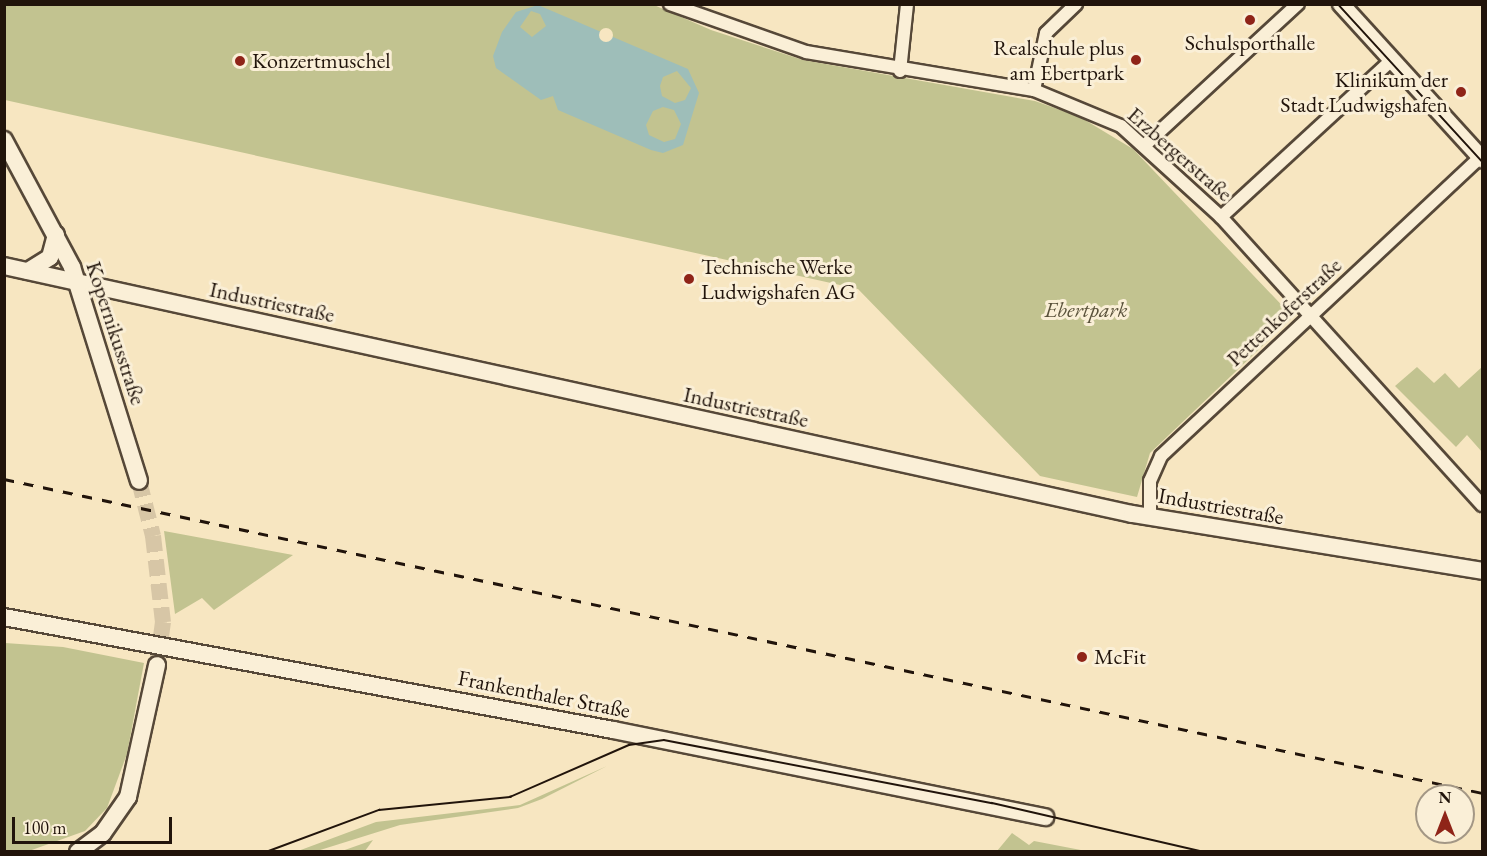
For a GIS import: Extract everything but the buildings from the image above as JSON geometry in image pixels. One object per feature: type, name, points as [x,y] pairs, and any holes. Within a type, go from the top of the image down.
[{"type":"street","name":"Erzbergerstraße","points":[[670,4],[806,52],[900,71],[1034,90],[1121,126],[1145,145],[1221,217],[1482,505]]},
{"type":"street","points":[[900,71],[907,4]]},
{"type":"street","points":[[1034,90],[1046,33],[1076,4]]},
{"type":"street","points":[[1145,145],[1298,4]]},
{"type":"street","points":[[1341,4],[1482,157]]},
{"type":"street","points":[[1221,217],[1392,60]]},
{"type":"street","name":"Kopernikusstraße","points":[[4,140],[56,235],[79,283],[139,481]]},
{"type":"street","name":"Pettenkoferstraße","points":[[1150,517],[1150,481],[1161,456],[1482,157]]},
{"type":"street","points":[[28,271],[50,257],[56,235]]},
{"type":"street","name":"Industriestraße","points":[[4,266],[1150,517],[1482,571]]},
{"type":"street","name":"Frankenthaler Straße","points":[[4,617],[32,626],[613,730],[1046,818]]},
{"type":"street","name":"Frankenthaler Straße","points":[[4,626],[32,626]]},
{"type":"street","points":[[78,852],[104,833],[128,797],[157,664]]},
{"type":"green space","name":"Ebertpark","points":[[4,5],[654,5],[711,30],[803,60],[1035,101],[1080,117],[1133,149],[1293,317],[1150,453],[1137,497],[1040,476],[858,289],[5,100]]},
{"type":"green space","points":[[1417,367],[1434,383],[1445,373],[1459,388],[1482,367],[1482,452],[1467,435],[1456,447],[1395,386]]},
{"type":"green space","points":[[164,531],[293,555],[214,610],[202,598],[175,614]]},
{"type":"green space","points":[[5,643],[63,647],[144,663],[127,754],[107,808],[85,831],[29,851],[5,851]]},
{"type":"green space","points":[[607,766],[542,799],[518,808],[400,825],[317,851],[298,851],[376,822],[520,805]]},
{"type":"green space","points":[[1012,833],[1029,845],[1034,841],[1086,851],[997,851]]},
{"type":"green space","points":[[373,840],[365,851],[342,851]]},
{"type":"water","points":[[538,5],[688,69],[699,93],[683,145],[663,153],[651,150],[558,110],[553,96],[541,100],[496,68],[493,56],[502,32],[516,12]],"holes":[[[531,11],[540,14],[546,26],[532,37],[520,27]],[[677,71],[691,88],[685,100],[675,103],[662,96],[660,86],[663,77]],[[663,107],[674,110],[681,124],[675,139],[664,142],[649,135],[646,125],[653,111]]]},
{"type":"pier","points":[[603,28],[609,28],[613,35],[609,42],[603,42],[599,38],[599,32]]},
{"type":"tunnel","points":[[139,481],[153,536],[163,622],[157,665]]},
{"type":"tram line","points":[[1338,4],[1482,161]]},
{"type":"tram line","points":[[266,852],[379,810],[510,797],[629,745],[664,740],[992,803],[1205,852]]},
{"type":"railway","points":[[4,479],[1482,793]]},
{"type":"place","name":"Schulsporthalle","points":[[1250,20]]},
{"type":"place","name":"Realschule plus am Ebertpark","points":[[1136,60]]},
{"type":"place","name":"Konzertmuschel","points":[[240,61]]},
{"type":"place","name":"Klinikum der Stadt Ludwigshafen","points":[[1461,92]]},
{"type":"place","name":"Technische Werke Ludwigshafen AG","points":[[689,279]]},
{"type":"place","name":"McFit","points":[[1082,657]]}]
